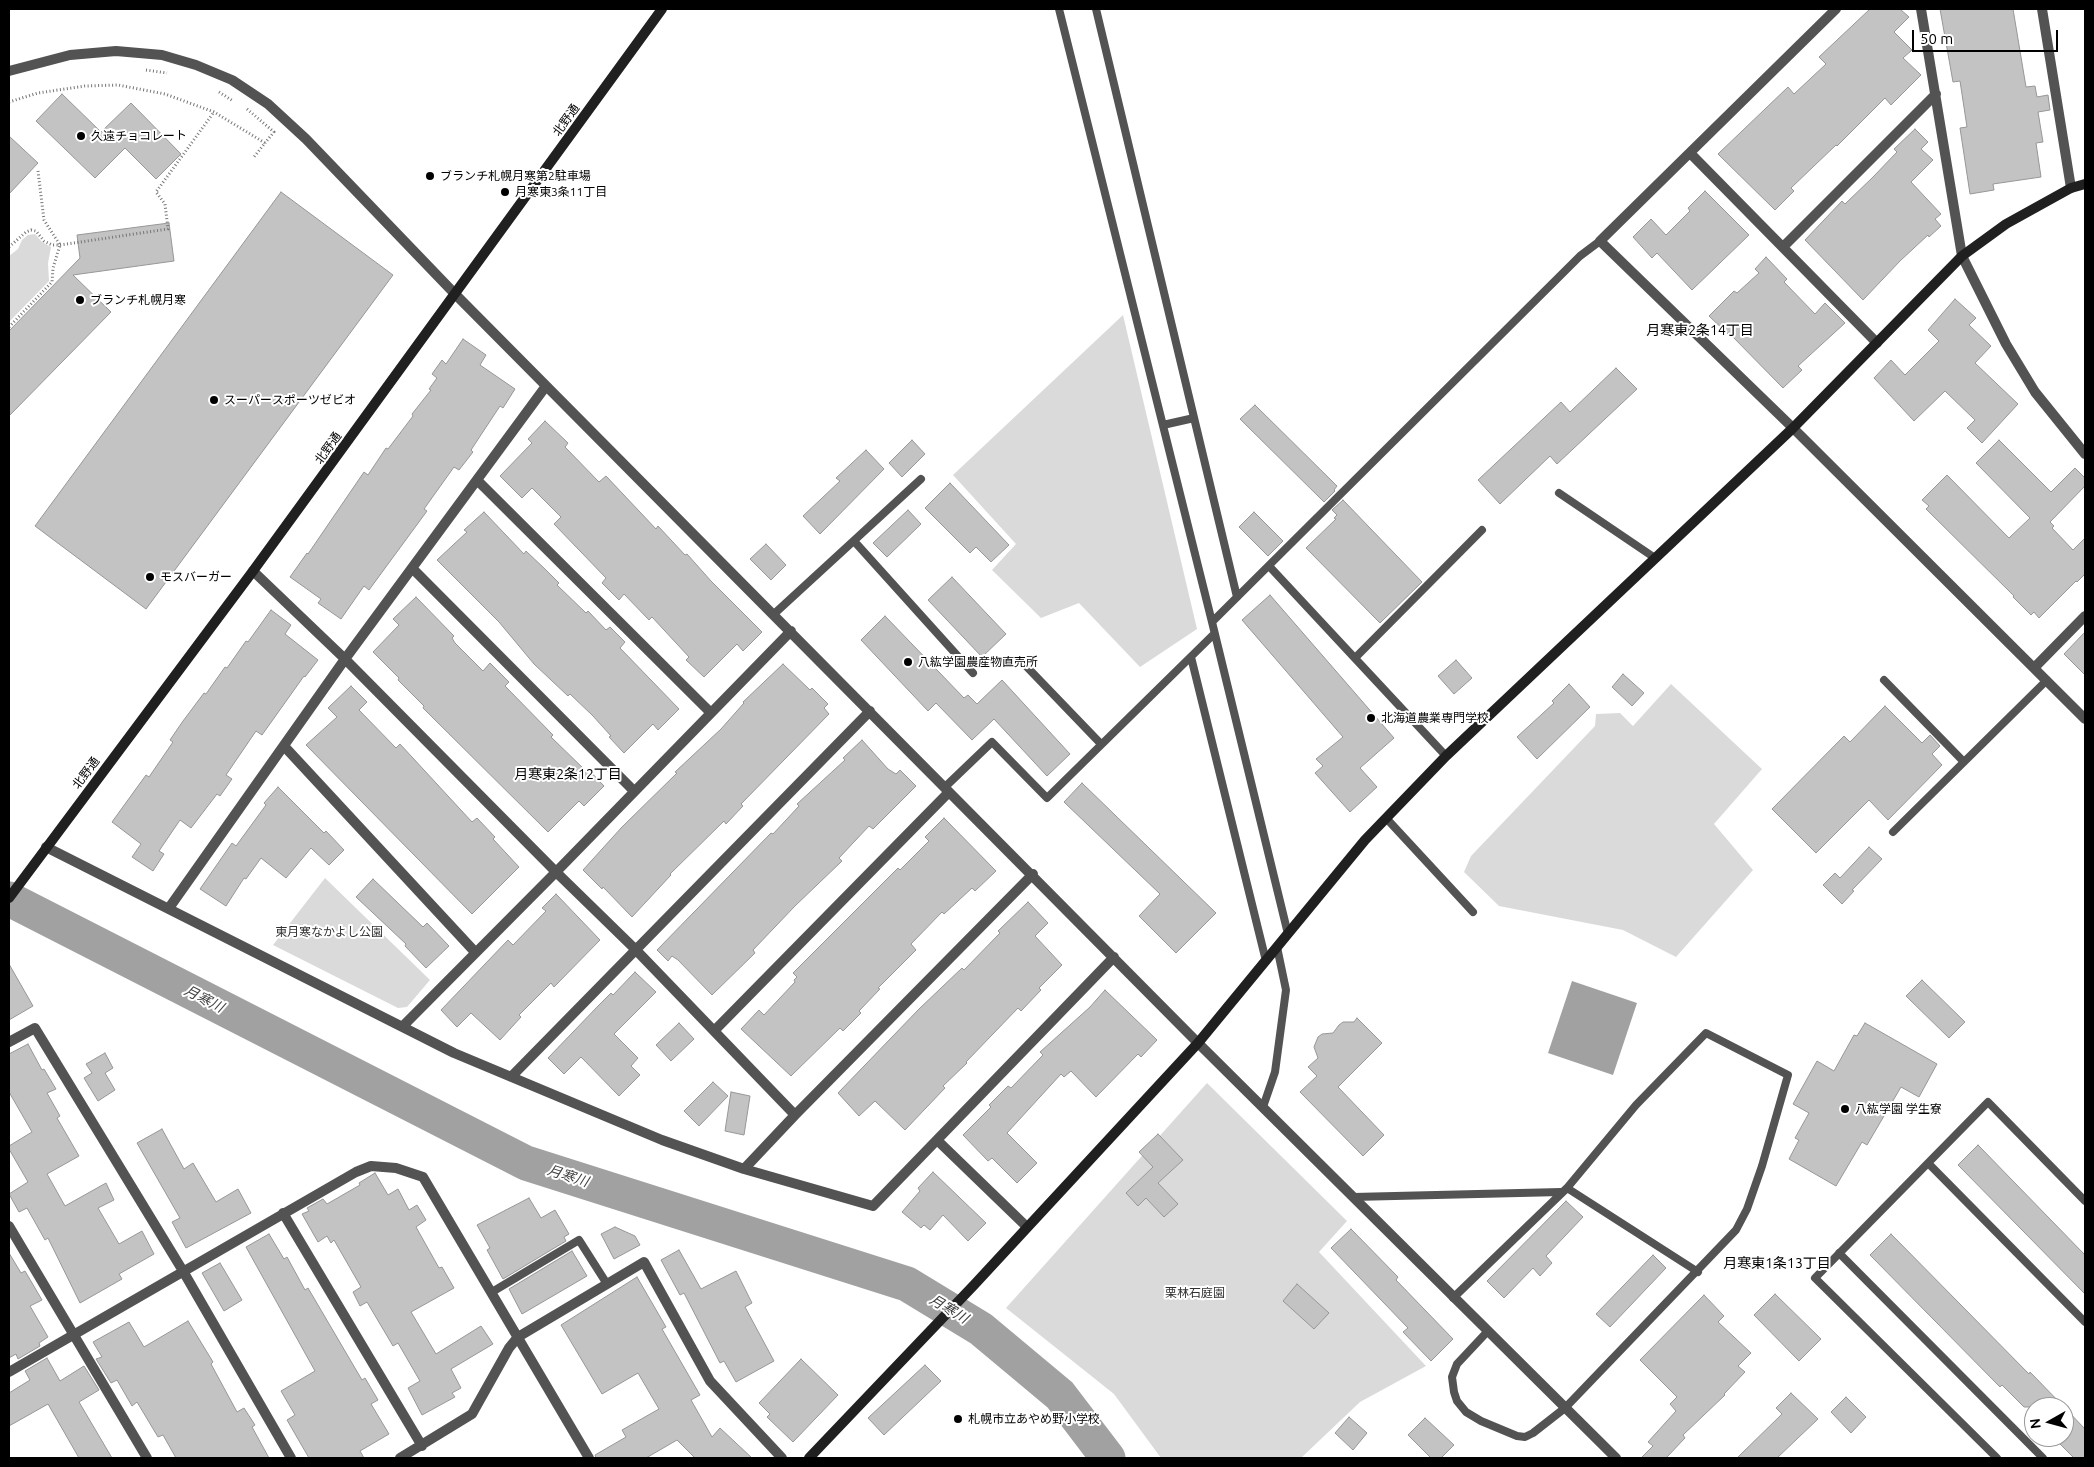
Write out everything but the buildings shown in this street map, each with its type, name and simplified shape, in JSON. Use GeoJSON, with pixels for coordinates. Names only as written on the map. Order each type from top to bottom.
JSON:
{"type":"FeatureCollection","features":[{"type":"Feature","properties":{"kind":"street","name":"北野通"},"geometry":{"type":"LineString","coordinates":[[9,898],[253,571],[662,9]]}},
{"type":"Feature","properties":{"kind":"street"},"geometry":{"type":"LineString","coordinates":[[1836,9],[1691,154],[1600,241],[1792,428],[2085,719]]}},
{"type":"Feature","properties":{"kind":"street"},"geometry":{"type":"LineString","coordinates":[[1921,9],[1962,256],[2006,344],[2036,392],[2085,454]]}},
{"type":"Feature","properties":{"kind":"street"},"geometry":{"type":"LineString","coordinates":[[2042,9],[2071,188]]}},
{"type":"Feature","properties":{"kind":"street"},"geometry":{"type":"LineString","coordinates":[[9,71],[70,55],[116,51],[162,55],[196,65],[232,80],[268,104],[306,139],[455,294],[1033,874],[1198,1043],[1616,1458]]}},
{"type":"Feature","properties":{"kind":"street"},"geometry":{"type":"LineString","coordinates":[[1783,247],[1936,94]]}},
{"type":"Feature","properties":{"kind":"street"},"geometry":{"type":"LineString","coordinates":[[1691,154],[1877,342]]}},
{"type":"Feature","properties":{"kind":"street"},"geometry":{"type":"LineString","coordinates":[[809,1458],[930,1332],[1198,1043],[1365,840],[1446,756],[1792,428],[1962,256],[2006,224],[2071,188],[2085,184]]}},
{"type":"Feature","properties":{"kind":"street"},"geometry":{"type":"LineString","coordinates":[[169,908],[345,660],[546,386]]}},
{"type":"Feature","properties":{"kind":"street"},"geometry":{"type":"LineString","coordinates":[[477,480],[711,713]]}},
{"type":"Feature","properties":{"kind":"street"},"geometry":{"type":"LineString","coordinates":[[412,568],[634,791]]}},
{"type":"Feature","properties":{"kind":"street"},"geometry":{"type":"LineString","coordinates":[[253,571],[635,949],[795,1115]]}},
{"type":"Feature","properties":{"kind":"street"},"geometry":{"type":"LineString","coordinates":[[2034,668],[2085,616]]}},
{"type":"Feature","properties":{"kind":"street"},"geometry":{"type":"LineString","coordinates":[[402,1027],[791,631]]}},
{"type":"Feature","properties":{"kind":"street"},"geometry":{"type":"LineString","coordinates":[[511,1077],[870,711]]}},
{"type":"Feature","properties":{"kind":"street"},"geometry":{"type":"LineString","coordinates":[[284,746],[475,952]]}},
{"type":"Feature","properties":{"kind":"street"},"geometry":{"type":"LineString","coordinates":[[714,1031],[947,789]]}},
{"type":"Feature","properties":{"kind":"street"},"geometry":{"type":"LineString","coordinates":[[46,847],[454,1053],[662,1140],[744,1169],[873,1206],[1114,957]]}},
{"type":"Feature","properties":{"kind":"street"},"geometry":{"type":"LineString","coordinates":[[744,1169],[1033,874]]}},
{"type":"Feature","properties":{"kind":"street"},"geometry":{"type":"LineString","coordinates":[[9,1042],[35,1028],[183,1271],[291,1458]]}},
{"type":"Feature","properties":{"kind":"street"},"geometry":{"type":"LineString","coordinates":[[937,1140],[1027,1227]]}},
{"type":"Feature","properties":{"kind":"street"},"geometry":{"type":"LineString","coordinates":[[9,1372],[356,1172],[371,1166],[396,1168],[423,1176],[589,1458]]}},
{"type":"Feature","properties":{"kind":"street"},"geometry":{"type":"LineString","coordinates":[[283,1213],[422,1446]]}},
{"type":"Feature","properties":{"kind":"street"},"geometry":{"type":"LineString","coordinates":[[9,1226],[147,1458]]}},
{"type":"Feature","properties":{"kind":"street"},"geometry":{"type":"LineString","coordinates":[[400,1458],[472,1414],[509,1348],[518,1337],[644,1262],[710,1381],[782,1458]]}},
{"type":"Feature","properties":{"kind":"lane"},"geometry":{"type":"LineString","coordinates":[[1059,9],[1288,934]]}},
{"type":"Feature","properties":{"kind":"lane"},"geometry":{"type":"LineString","coordinates":[[1096,9],[1237,597]]}},
{"type":"Feature","properties":{"kind":"lane"},"geometry":{"type":"LineString","coordinates":[[1212,622],[1580,256],[1600,241]]}},
{"type":"Feature","properties":{"kind":"lane"},"geometry":{"type":"LineString","coordinates":[[1163,425],[1194,418]]}},
{"type":"Feature","properties":{"kind":"lane"},"geometry":{"type":"LineString","coordinates":[[774,614],[921,479]]}},
{"type":"Feature","properties":{"kind":"lane"},"geometry":{"type":"LineString","coordinates":[[1559,493],[1655,558]]}},
{"type":"Feature","properties":{"kind":"lane"},"geometry":{"type":"LineString","coordinates":[[1355,658],[1482,530]]}},
{"type":"Feature","properties":{"kind":"lane"},"geometry":{"type":"LineString","coordinates":[[854,540],[973,674]]}},
{"type":"Feature","properties":{"kind":"lane"},"geometry":{"type":"LineString","coordinates":[[1269,566],[1446,756]]}},
{"type":"Feature","properties":{"kind":"lane"},"geometry":{"type":"LineString","coordinates":[[947,789],[992,742],[1047,798],[1214,634]]}},
{"type":"Feature","properties":{"kind":"lane"},"geometry":{"type":"LineString","coordinates":[[1191,657],[1266,961]]}},
{"type":"Feature","properties":{"kind":"lane"},"geometry":{"type":"LineString","coordinates":[[1026,666],[1101,744]]}},
{"type":"Feature","properties":{"kind":"lane"},"geometry":{"type":"LineString","coordinates":[[1884,680],[1964,762]]}},
{"type":"Feature","properties":{"kind":"lane"},"geometry":{"type":"LineString","coordinates":[[1893,832],[2047,680]]}},
{"type":"Feature","properties":{"kind":"lane"},"geometry":{"type":"LineString","coordinates":[[1386,818],[1473,912]]}},
{"type":"Feature","properties":{"kind":"lane"},"geometry":{"type":"LineString","coordinates":[[1263,1107],[1275,1072],[1286,990],[1277,948]]}},
{"type":"Feature","properties":{"kind":"lane"},"geometry":{"type":"LineString","coordinates":[[1453,1298],[1564,1190],[1636,1104],[1706,1033],[1788,1074],[1748,1209],[1736,1230],[1698,1272],[1565,1408],[1525,1437],[1517,1436],[1481,1421],[1466,1412],[1457,1401],[1452,1377],[1457,1364],[1487,1332]]}},
{"type":"Feature","properties":{"kind":"lane"},"geometry":{"type":"LineString","coordinates":[[1997,1458],[1815,1278],[1988,1102],[2085,1201]]}},
{"type":"Feature","properties":{"kind":"lane"},"geometry":{"type":"LineString","coordinates":[[1928,1163],[2085,1322]]}},
{"type":"Feature","properties":{"kind":"lane"},"geometry":{"type":"LineString","coordinates":[[1353,1197],[1564,1190],[1698,1272]]}},
{"type":"Feature","properties":{"kind":"lane"},"geometry":{"type":"LineString","coordinates":[[492,1292],[579,1240],[607,1284]]}},
{"type":"Feature","properties":{"kind":"lane"},"geometry":{"type":"LineString","coordinates":[[1839,1253],[2044,1458]]}},
{"type":"Feature","properties":{"kind":"path"},"geometry":{"type":"LineString","coordinates":[[144,70],[169,74]]}},
{"type":"Feature","properties":{"kind":"path"},"geometry":{"type":"LineString","coordinates":[[9,102],[38,93],[85,86],[118,85],[166,94],[214,112],[264,143]]}},
{"type":"Feature","properties":{"kind":"path"},"geometry":{"type":"LineString","coordinates":[[216,90],[238,104]]}},
{"type":"Feature","properties":{"kind":"path"},"geometry":{"type":"LineString","coordinates":[[246,108],[274,132],[254,157]]}},
{"type":"Feature","properties":{"kind":"path"},"geometry":{"type":"LineString","coordinates":[[9,247],[31,230],[36,231],[44,241],[52,245],[60,245],[168,229],[165,204],[156,192],[214,112]]}},
{"type":"Feature","properties":{"kind":"path"},"geometry":{"type":"LineString","coordinates":[[9,326],[52,282],[53,268],[60,245],[44,220],[38,171]]}},
{"type":"Feature","properties":{"kind":"green space"},"geometry":{"type":"Polygon","coordinates":[[[35,234],[42,242],[51,247],[48,263],[49,281],[9,322],[9,256],[18,249],[22,240],[28,235],[35,234]]]}},
{"type":"Feature","properties":{"kind":"green space"},"geometry":{"type":"Polygon","coordinates":[[[1123,315],[1197,629],[1140,667],[1079,603],[1041,618],[992,570],[1016,544],[953,475],[1123,315]]]}},
{"type":"Feature","properties":{"kind":"green space"},"geometry":{"type":"Polygon","coordinates":[[[1671,684],[1762,769],[1714,824],[1753,870],[1676,957],[1623,930],[1499,906],[1464,872],[1471,856],[1595,726],[1596,714],[1620,713],[1633,726],[1671,684]]]}},
{"type":"Feature","properties":{"kind":"green space","name":"東月寒なかよし公園"},"geometry":{"type":"Polygon","coordinates":[[[325,878],[430,980],[407,1007],[398,1008],[273,945],[325,878]]]}},
{"type":"Feature","properties":{"kind":"green space","name":"栗林石庭園"},"geometry":{"type":"Polygon","coordinates":[[[1207,1083],[1347,1221],[1319,1252],[1426,1366],[1360,1402],[1301,1458],[1161,1458],[1114,1394],[1006,1308],[1207,1083]]]}},
{"type":"Feature","properties":{"kind":"shaded area"},"geometry":{"type":"Polygon","coordinates":[[[1572,981],[1637,1003],[1613,1075],[1548,1053],[1572,981]]]}},
{"type":"Feature","properties":{"kind":"waterway","name":"月寒川"},"geometry":{"type":"LineString","coordinates":[[9,899],[526,1163],[907,1284],[981,1329],[1060,1395],[1108,1458]]}},
{"type":"Feature","properties":{"kind":"place","name":"久遠チョコレート"},"geometry":{"type":"Point","coordinates":[81,136]}},
{"type":"Feature","properties":{"kind":"place","name":"ブランチ札幌月寒第2駐車場"},"geometry":{"type":"Point","coordinates":[430,176]}},
{"type":"Feature","properties":{"kind":"place","name":"月寒東3条11丁目"},"geometry":{"type":"Point","coordinates":[505,192]}},
{"type":"Feature","properties":{"kind":"place","name":"ブランチ札幌月寒"},"geometry":{"type":"Point","coordinates":[80,300]}},
{"type":"Feature","properties":{"kind":"place","name":"スーパースポーツゼビオ"},"geometry":{"type":"Point","coordinates":[214,400]}},
{"type":"Feature","properties":{"kind":"place","name":"モスバーガー"},"geometry":{"type":"Point","coordinates":[150,577]}},
{"type":"Feature","properties":{"kind":"place","name":"八紘学園農産物直売所"},"geometry":{"type":"Point","coordinates":[908,662]}},
{"type":"Feature","properties":{"kind":"place","name":"北海道農業専門学校"},"geometry":{"type":"Point","coordinates":[1371,718]}},
{"type":"Feature","properties":{"kind":"place","name":"八紘学園 学生寮"},"geometry":{"type":"Point","coordinates":[1845,1109]}},
{"type":"Feature","properties":{"kind":"place","name":"札幌市立あやめ野小学校"},"geometry":{"type":"Point","coordinates":[958,1419]}},
{"type":"Feature","properties":{"kind":"district","name":"月寒東2条14丁目"},"geometry":{"type":"Point","coordinates":[1700,330]}},
{"type":"Feature","properties":{"kind":"district","name":"月寒東2条12丁目"},"geometry":{"type":"Point","coordinates":[568,774]}},
{"type":"Feature","properties":{"kind":"district","name":"月寒東1条13丁目"},"geometry":{"type":"Point","coordinates":[1777,1263]}}]}
